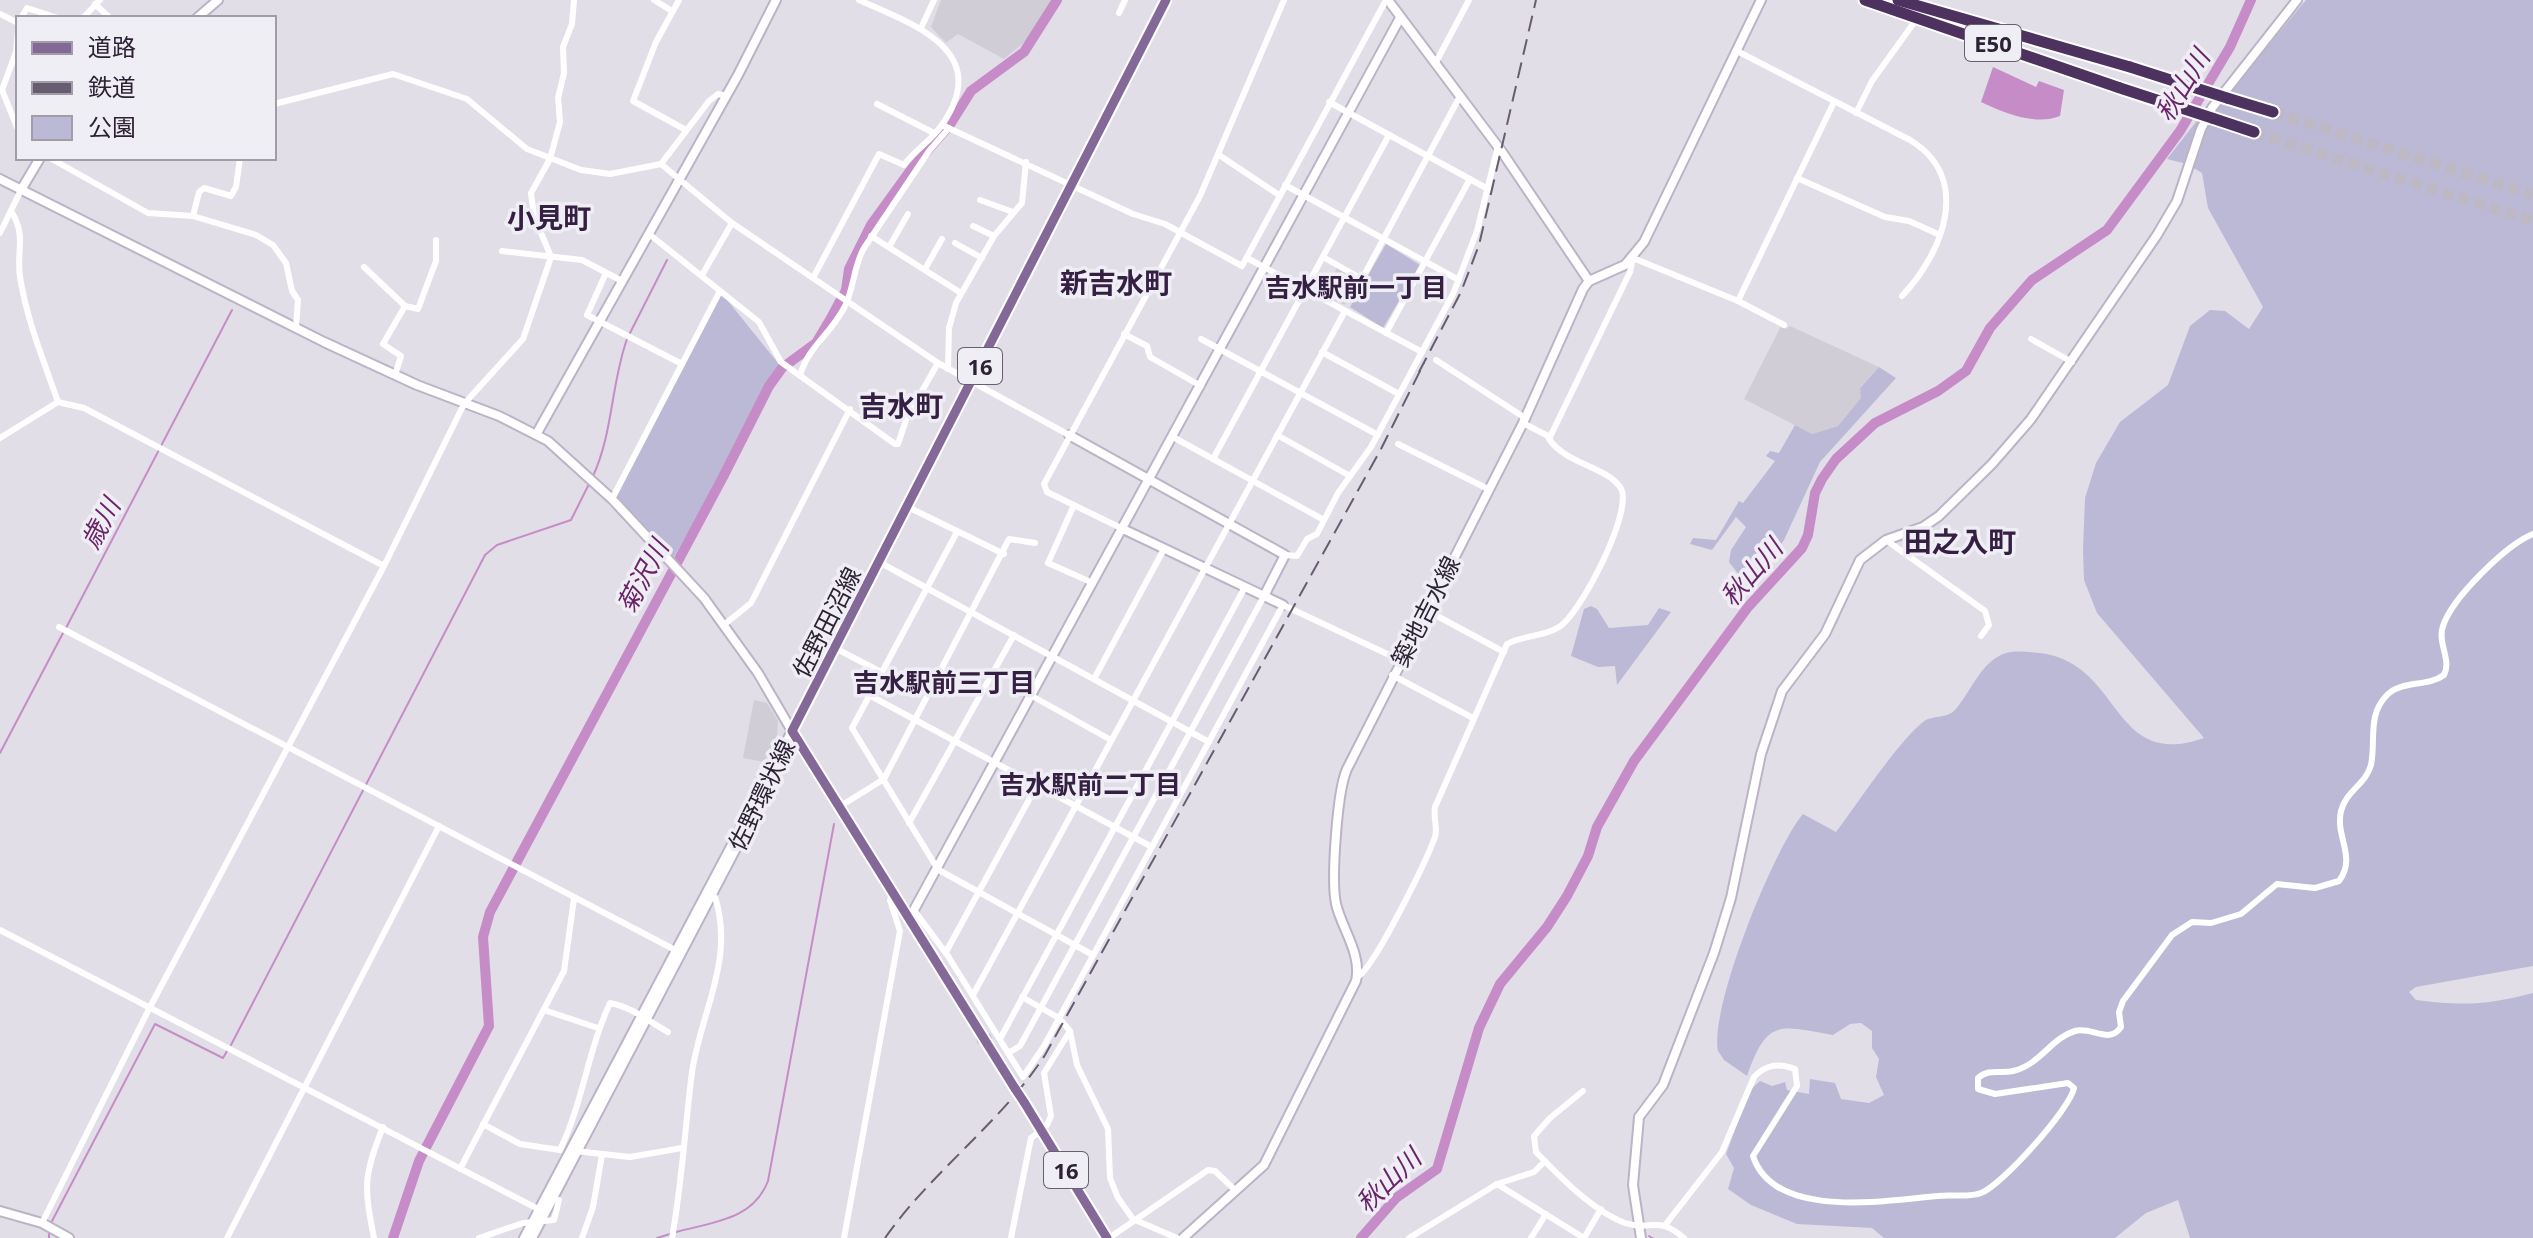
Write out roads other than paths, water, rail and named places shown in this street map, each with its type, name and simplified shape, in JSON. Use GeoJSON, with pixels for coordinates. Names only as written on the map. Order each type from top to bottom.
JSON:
{"type":"FeatureCollection","features":[{"type":"Feature","properties":{"kind":"highway","name":"E50"},"geometry":{"type":"LineString","coordinates":[[1865,0],[2254,132]]}},
{"type":"Feature","properties":{"kind":"highway","name":"E50"},"geometry":{"type":"LineString","coordinates":[[1898,0],[2273,112]]}},
{"type":"Feature","properties":{"kind":"main road","name":"佐野田沼線"},"geometry":{"type":"LineString","coordinates":[[792,731],[1166,0]]}},
{"type":"Feature","properties":{"kind":"main road","name":"16"},"geometry":{"type":"LineString","coordinates":[[792,731],[895,895],[912,914],[1108,1238]]}},
{"type":"Feature","properties":{"kind":"street"},"geometry":{"type":"LineString","coordinates":[[199,16],[218,0]]}},
{"type":"Feature","properties":{"kind":"street"},"geometry":{"type":"LineString","coordinates":[[42,1223],[149,1009],[384,566],[464,404],[523,339],[551,257],[531,203],[531,193],[550,159],[560,122],[558,98],[564,73],[563,47],[572,24],[574,0]]}},
{"type":"Feature","properties":{"kind":"street"},"geometry":{"type":"LineString","coordinates":[[654,0],[672,11]]}},
{"type":"Feature","properties":{"kind":"street"},"geometry":{"type":"LineString","coordinates":[[679,0],[633,101],[686,130]]}},
{"type":"Feature","properties":{"kind":"street"},"geometry":{"type":"LineString","coordinates":[[537,433],[727,96],[776,0]]}},
{"type":"Feature","properties":{"kind":"street"},"geometry":{"type":"LineString","coordinates":[[800,376],[804,357],[823,339],[847,302],[855,264],[946,126],[958,95],[960,74],[942,44],[921,28],[859,0]]}},
{"type":"Feature","properties":{"kind":"street"},"geometry":{"type":"LineString","coordinates":[[921,28],[934,0]]}},
{"type":"Feature","properties":{"kind":"street"},"geometry":{"type":"LineString","coordinates":[[1119,13],[1125,0]]}},
{"type":"Feature","properties":{"kind":"street"},"geometry":{"type":"LineString","coordinates":[[1284,0],[1219,155],[1044,487],[1047,492],[1164,549],[1400,660]]}},
{"type":"Feature","properties":{"kind":"street"},"geometry":{"type":"LineString","coordinates":[[946,126],[1133,214],[1181,231],[1242,266],[1329,102],[1388,0],[1498,146],[1589,281],[1620,268],[1633,258],[1648,235],[1761,0]]}},
{"type":"Feature","properties":{"kind":"street"},"geometry":{"type":"LineString","coordinates":[[1435,64],[1469,0]]}},
{"type":"Feature","properties":{"kind":"street"},"geometry":{"type":"LineString","coordinates":[[1641,1238],[1633,1185],[1639,1117],[1663,1085],[1714,953],[1731,898],[1775,707],[1782,691],[1825,634],[1860,560],[1886,540],[1923,527],[1946,510],[2019,434],[2072,362],[2177,201],[2206,117],[2297,0]]}},
{"type":"Feature","properties":{"kind":"street"},"geometry":{"type":"LineString","coordinates":[[22,16],[27,8],[52,16]]}},
{"type":"Feature","properties":{"kind":"street"},"geometry":{"type":"LineString","coordinates":[[1283,605],[1059,1018],[1023,1077],[946,952],[912,914],[1400,18]]}},
{"type":"Feature","properties":{"kind":"street"},"geometry":{"type":"LineString","coordinates":[[1856,113],[1872,81],[1913,24]]}},
{"type":"Feature","properties":{"kind":"street"},"geometry":{"type":"LineString","coordinates":[[1737,51],[1910,140],[1935,158],[1946,185],[1947,221],[1920,274],[1902,296]]}},
{"type":"Feature","properties":{"kind":"street"},"geometry":{"type":"LineString","coordinates":[[16,52],[1,89],[16,125]]}},
{"type":"Feature","properties":{"kind":"street"},"geometry":{"type":"LineString","coordinates":[[276,104],[314,97],[393,74],[467,99],[508,136],[550,159],[595,175],[661,164],[714,96],[727,96]]}},
{"type":"Feature","properties":{"kind":"street"},"geometry":{"type":"LineString","coordinates":[[1323,257],[1362,279],[1460,96]]}},
{"type":"Feature","properties":{"kind":"street"},"geometry":{"type":"LineString","coordinates":[[1329,102],[1488,189]]}},
{"type":"Feature","properties":{"kind":"street"},"geometry":{"type":"LineString","coordinates":[[1738,301],[1834,102]]}},
{"type":"Feature","properties":{"kind":"street"},"geometry":{"type":"LineString","coordinates":[[877,104],[934,133]]}},
{"type":"Feature","properties":{"kind":"street"},"geometry":{"type":"LineString","coordinates":[[813,278],[879,154],[904,165],[934,133],[946,126]]}},
{"type":"Feature","properties":{"kind":"street"},"geometry":{"type":"LineString","coordinates":[[1213,459],[1389,135]]}},
{"type":"Feature","properties":{"kind":"street"},"geometry":{"type":"LineString","coordinates":[[661,164],[678,182],[732,223],[938,363],[1285,555],[1298,555],[1307,539],[1317,534],[1378,435],[1459,280],[1488,189],[1498,146]]}},
{"type":"Feature","properties":{"kind":"street"},"geometry":{"type":"LineString","coordinates":[[1219,155],[1279,195]]}},
{"type":"Feature","properties":{"kind":"street"},"geometry":{"type":"LineString","coordinates":[[0,233],[39,160]]}},
{"type":"Feature","properties":{"kind":"street"},"geometry":{"type":"LineString","coordinates":[[54,160],[148,213],[193,216],[256,235],[275,248],[286,263],[292,291],[298,300],[296,327]]}},
{"type":"Feature","properties":{"kind":"street"},"geometry":{"type":"LineString","coordinates":[[193,216],[199,192],[204,188],[231,196],[236,187],[240,160]]}},
{"type":"Feature","properties":{"kind":"street"},"geometry":{"type":"LineString","coordinates":[[948,369],[949,328],[961,293],[994,236],[1022,203],[1026,162]]}},
{"type":"Feature","properties":{"kind":"street"},"geometry":{"type":"LineString","coordinates":[[1797,178],[1885,217],[1917,224],[1940,235]]}},
{"type":"Feature","properties":{"kind":"street"},"geometry":{"type":"LineString","coordinates":[[0,179],[395,375],[537,433],[569,457],[612,499],[725,624],[792,731]]}},
{"type":"Feature","properties":{"kind":"street"},"geometry":{"type":"LineString","coordinates":[[1386,333],[1470,179]]}},
{"type":"Feature","properties":{"kind":"street"},"geometry":{"type":"LineString","coordinates":[[1285,185],[1459,280]]}},
{"type":"Feature","properties":{"kind":"street"},"geometry":{"type":"LineString","coordinates":[[980,200],[1013,212]]}},
{"type":"Feature","properties":{"kind":"street"},"geometry":{"type":"LineString","coordinates":[[11,211],[22,233],[20,278],[32,331],[58,402]]}},
{"type":"Feature","properties":{"kind":"street"},"geometry":{"type":"LineString","coordinates":[[889,247],[908,214]]}},
{"type":"Feature","properties":{"kind":"street"},"geometry":{"type":"LineString","coordinates":[[702,275],[732,223]]}},
{"type":"Feature","properties":{"kind":"street"},"geometry":{"type":"LineString","coordinates":[[973,226],[994,236]]}},
{"type":"Feature","properties":{"kind":"street"},"geometry":{"type":"LineString","coordinates":[[649,234],[759,322],[781,362],[898,444],[907,417],[938,363]]}},
{"type":"Feature","properties":{"kind":"street"},"geometry":{"type":"LineString","coordinates":[[871,236],[961,293]]}},
{"type":"Feature","properties":{"kind":"street"},"geometry":{"type":"LineString","coordinates":[[925,269],[942,239]]}},
{"type":"Feature","properties":{"kind":"street"},"geometry":{"type":"LineString","coordinates":[[364,267],[405,306],[418,309],[436,261],[436,240]]}},
{"type":"Feature","properties":{"kind":"street"},"geometry":{"type":"LineString","coordinates":[[955,243],[982,258]]}},
{"type":"Feature","properties":{"kind":"street"},"geometry":{"type":"LineString","coordinates":[[502,251],[582,260],[622,281]]}},
{"type":"Feature","properties":{"kind":"street"},"geometry":{"type":"LineString","coordinates":[[1247,258],[1422,352]]}},
{"type":"Feature","properties":{"kind":"street"},"geometry":{"type":"LineString","coordinates":[[1633,258],[1738,301],[1784,325]]}},
{"type":"Feature","properties":{"kind":"street"},"geometry":{"type":"LineString","coordinates":[[1550,437],[1630,272],[1633,258]]}},
{"type":"Feature","properties":{"kind":"street"},"geometry":{"type":"LineString","coordinates":[[606,273],[587,315],[682,364]]}},
{"type":"Feature","properties":{"kind":"street","name":"築地吉水線"},"geometry":{"type":"LineString","coordinates":[[1357,977],[1356,960],[1335,897],[1341,787],[1392,675],[1524,420],[1589,281]]}},
{"type":"Feature","properties":{"kind":"street"},"geometry":{"type":"LineString","coordinates":[[612,499],[720,291]]}},
{"type":"Feature","properties":{"kind":"street"},"geometry":{"type":"LineString","coordinates":[[395,375],[401,356],[383,344],[405,306]]}},
{"type":"Feature","properties":{"kind":"street"},"geometry":{"type":"LineString","coordinates":[[973,995],[1345,311]]}},
{"type":"Feature","properties":{"kind":"street"},"geometry":{"type":"LineString","coordinates":[[1124,334],[1147,346],[1150,357],[1201,386]]}},
{"type":"Feature","properties":{"kind":"street"},"geometry":{"type":"LineString","coordinates":[[1201,339],[1378,435]]}},
{"type":"Feature","properties":{"kind":"street"},"geometry":{"type":"LineString","coordinates":[[2031,339],[2072,362]]}},
{"type":"Feature","properties":{"kind":"street"},"geometry":{"type":"LineString","coordinates":[[1322,352],[1399,394]]}},
{"type":"Feature","properties":{"kind":"street"},"geometry":{"type":"LineString","coordinates":[[1183,1238],[1269,1158],[1357,977],[1365,972],[1384,942],[1437,835],[1435,807],[1507,644],[1562,626],[1592,580],[1625,506],[1620,486],[1572,459],[1554,445],[1550,437],[1436,360]]}},
{"type":"Feature","properties":{"kind":"street"},"geometry":{"type":"LineString","coordinates":[[0,438],[58,402],[84,408],[384,566]]}},
{"type":"Feature","properties":{"kind":"street"},"geometry":{"type":"LineString","coordinates":[[725,624],[751,603],[850,409]]}},
{"type":"Feature","properties":{"kind":"street"},"geometry":{"type":"LineString","coordinates":[[1277,435],[1350,476]]}},
{"type":"Feature","properties":{"kind":"street"},"geometry":{"type":"LineString","coordinates":[[1173,437],[1324,520]]}},
{"type":"Feature","properties":{"kind":"street"},"geometry":{"type":"LineString","coordinates":[[1398,444],[1488,489]]}},
{"type":"Feature","properties":{"kind":"street"},"geometry":{"type":"LineString","coordinates":[[1074,505],[1048,563],[1094,583]]}},
{"type":"Feature","properties":{"kind":"street"},"geometry":{"type":"LineString","coordinates":[[908,507],[1004,554]]}},
{"type":"Feature","properties":{"kind":"street"},"geometry":{"type":"LineString","coordinates":[[957,532],[852,728],[937,869],[1093,955]]}},
{"type":"Feature","properties":{"kind":"street"},"geometry":{"type":"LineString","coordinates":[[1666,1224],[1722,1152],[1754,1077],[1761,1069],[1774,1065],[1795,1069],[1797,1086],[1772,1121],[1753,1156],[1763,1174],[1780,1188],[1823,1200],[1856,1204],[1981,1193],[2004,1177],[2055,1121],[2074,1088],[2068,1083],[1995,1094],[1978,1089],[1978,1078],[1991,1071],[2013,1071],[2042,1057],[2060,1037],[2076,1031],[2111,1036],[2118,1032],[2119,1012],[2130,990],[2147,972],[2158,951],[2185,926],[2233,918],[2277,884],[2315,888],[2339,881],[2348,858],[2340,821],[2342,810],[2347,798],[2366,779],[2371,764],[2371,730],[2381,703],[2394,689],[2444,675],[2447,669],[2441,634],[2447,617],[2498,555],[2533,534]]}},
{"type":"Feature","properties":{"kind":"street"},"geometry":{"type":"LineString","coordinates":[[839,807],[884,779],[1004,554],[1009,539],[1035,543]]}},
{"type":"Feature","properties":{"kind":"street"},"geometry":{"type":"LineString","coordinates":[[1886,540],[1985,611],[1989,625],[1981,636]]}},
{"type":"Feature","properties":{"kind":"street"},"geometry":{"type":"LineString","coordinates":[[1094,679],[1164,549]]}},
{"type":"Feature","properties":{"kind":"street"},"geometry":{"type":"LineString","coordinates":[[1008,1053],[1020,1046],[1285,555]]}},
{"type":"Feature","properties":{"kind":"street"},"geometry":{"type":"LineString","coordinates":[[879,562],[1209,742]]}},
{"type":"Feature","properties":{"kind":"street"},"geometry":{"type":"LineString","coordinates":[[997,1036],[1022,997],[1245,587]]}},
{"type":"Feature","properties":{"kind":"street"},"geometry":{"type":"LineString","coordinates":[[1426,609],[1504,652]]}},
{"type":"Feature","properties":{"kind":"street"},"geometry":{"type":"LineString","coordinates":[[59,627],[678,951]]}},
{"type":"Feature","properties":{"kind":"street"},"geometry":{"type":"LineString","coordinates":[[909,823],[1014,635]]}},
{"type":"Feature","properties":{"kind":"street"},"geometry":{"type":"LineString","coordinates":[[835,648],[881,672]]}},
{"type":"Feature","properties":{"kind":"street"},"geometry":{"type":"LineString","coordinates":[[1392,675],[1473,718]]}},
{"type":"Feature","properties":{"kind":"street"},"geometry":{"type":"LineString","coordinates":[[869,695],[1152,847]]}},
{"type":"Feature","properties":{"kind":"street"},"geometry":{"type":"LineString","coordinates":[[1032,696],[1111,740]]}},
{"type":"Feature","properties":{"kind":"street","name":"佐野環状線"},"geometry":{"type":"LineString","coordinates":[[524,1238],[542,1211],[569,1151],[787,751],[792,731]]}},
{"type":"Feature","properties":{"kind":"street"},"geometry":{"type":"LineString","coordinates":[[946,952],[1037,785]]}},
{"type":"Feature","properties":{"kind":"street"},"geometry":{"type":"LineString","coordinates":[[227,1238],[439,826]]}},
{"type":"Feature","properties":{"kind":"street"},"geometry":{"type":"LineString","coordinates":[[672,1238],[693,1069],[716,992],[721,956],[722,917],[715,897],[708,893]]}},
{"type":"Feature","properties":{"kind":"street"},"geometry":{"type":"LineString","coordinates":[[844,1238],[900,931],[890,900],[895,895]]}},
{"type":"Feature","properties":{"kind":"street"},"geometry":{"type":"LineString","coordinates":[[460,1169],[564,971],[574,899]]}},
{"type":"Feature","properties":{"kind":"street"},"geometry":{"type":"LineString","coordinates":[[0,931],[542,1211]]}},
{"type":"Feature","properties":{"kind":"street"},"geometry":{"type":"LineString","coordinates":[[1022,997],[1059,1018],[1070,1031],[1077,1065],[1108,1129],[1113,1188],[1133,1219],[1177,1238]]}},
{"type":"Feature","properties":{"kind":"street"},"geometry":{"type":"LineString","coordinates":[[569,1151],[598,1028],[610,1003],[625,1006],[668,1032]]}},
{"type":"Feature","properties":{"kind":"street"},"geometry":{"type":"LineString","coordinates":[[544,1010],[598,1028]]}},
{"type":"Feature","properties":{"kind":"street"},"geometry":{"type":"LineString","coordinates":[[1047,1125],[1050,1107],[1044,1073],[1070,1031]]}},
{"type":"Feature","properties":{"kind":"street"},"geometry":{"type":"LineString","coordinates":[[1583,1091],[1550,1118],[1534,1136],[1534,1148],[1601,1209],[1622,1221],[1666,1224],[1684,1238]]}},
{"type":"Feature","properties":{"kind":"street"},"geometry":{"type":"LineString","coordinates":[[483,1124],[520,1144],[602,1155],[630,1157],[682,1148]]}},
{"type":"Feature","properties":{"kind":"street"},"geometry":{"type":"LineString","coordinates":[[374,1238],[364,1187],[369,1162],[383,1127]]}},
{"type":"Feature","properties":{"kind":"street"},"geometry":{"type":"LineString","coordinates":[[1011,1238],[1031,1138],[1035,1135]]}},
{"type":"Feature","properties":{"kind":"street"},"geometry":{"type":"LineString","coordinates":[[582,1238],[595,1199],[602,1155]]}},
{"type":"Feature","properties":{"kind":"street"},"geometry":{"type":"LineString","coordinates":[[1409,1238],[1497,1184],[1534,1172],[1545,1161]]}},
{"type":"Feature","properties":{"kind":"street"},"geometry":{"type":"LineString","coordinates":[[1108,1238],[1208,1170],[1215,1171],[1236,1191]]}},
{"type":"Feature","properties":{"kind":"street"},"geometry":{"type":"LineString","coordinates":[[1497,1184],[1584,1238],[1601,1209]]}},
{"type":"Feature","properties":{"kind":"street"},"geometry":{"type":"LineString","coordinates":[[479,1238],[557,1218],[559,1200]]}},
{"type":"Feature","properties":{"kind":"street"},"geometry":{"type":"LineString","coordinates":[[0,1211],[42,1223],[69,1238]]}},
{"type":"Feature","properties":{"kind":"street"},"geometry":{"type":"LineString","coordinates":[[1531,1238],[1546,1214]]}},
{"type":"Feature","properties":{"kind":"street","name":"佐野環状線"},"geometry":{"type":"LineString","coordinates":[[532,1238],[535,1223]]}},
{"type":"Feature","properties":{"kind":"waterway","name":"菊沢川"},"geometry":{"type":"LineString","coordinates":[[393,1238],[419,1161],[489,1026],[483,937],[490,912],[769,386],[782,368],[816,343],[846,290],[849,269],[871,225],[913,167],[949,126],[971,91],[1024,52],[1057,0]]}},
{"type":"Feature","properties":{"kind":"waterway","name":"秋山川"},"geometry":{"type":"LineString","coordinates":[[1361,1238],[1396,1198],[1437,1169],[1479,1028],[1500,984],[1547,927],[1567,896],[1588,856],[1597,827],[1634,761],[1748,607],[1802,548],[1808,535],[1815,493],[1836,459],[1875,423],[1938,391],[1966,371],[1990,328],[2032,280],[2107,230],[2180,131],[2230,47],[2251,0]]}},
{"type":"Feature","properties":{"kind":"waterway"},"geometry":{"type":"LineString","coordinates":[[630,333],[667,260]]}},
{"type":"Feature","properties":{"kind":"waterway","name":"歳川"},"geometry":{"type":"LineString","coordinates":[[66,628],[232,310]]}},
{"type":"Feature","properties":{"kind":"waterway"},"geometry":{"type":"LineString","coordinates":[[593,476],[600,460],[627,339]]}},
{"type":"Feature","properties":{"kind":"waterway"},"geometry":{"type":"LineString","coordinates":[[231,1045],[485,555],[497,545],[571,520],[590,482]]}},
{"type":"Feature","properties":{"kind":"waterway","name":"歳川"},"geometry":{"type":"LineString","coordinates":[[0,753],[63,633]]}},
{"type":"Feature","properties":{"kind":"waterway"},"geometry":{"type":"LineString","coordinates":[[676,1232],[742,1212],[761,1194],[768,1181],[834,824]]}},
{"type":"Feature","properties":{"kind":"waterway"},"geometry":{"type":"LineString","coordinates":[[51,1223],[155,1024],[223,1058],[227,1051]]}},
{"type":"Feature","properties":{"kind":"waterway"},"geometry":{"type":"LineString","coordinates":[[49,1229],[49,1238]]}},
{"type":"Feature","properties":{"kind":"waterway"},"geometry":{"type":"LineString","coordinates":[[657,1238],[670,1234]]}},
{"type":"Feature","properties":{"kind":"tunnel"},"geometry":{"type":"LineString","coordinates":[[2273,112],[2533,195]]}},
{"type":"Feature","properties":{"kind":"tunnel"},"geometry":{"type":"LineString","coordinates":[[2254,132],[2533,221]]}},
{"type":"Feature","properties":{"kind":"tunnel"},"geometry":{"type":"LineString","coordinates":[[977,1041],[995,1035]]}},
{"type":"Feature","properties":{"kind":"railway"},"geometry":{"type":"LineString","coordinates":[[1419,372],[1461,292],[1479,245],[1536,0]]}},
{"type":"Feature","properties":{"kind":"railway"},"geometry":{"type":"LineString","coordinates":[[885,1238],[924,1191],[1008,1103],[1045,1055],[1381,449],[1424,363]]}},
{"type":"Feature","properties":{"kind":"district","name":"小見町"},"geometry":{"type":"Point","coordinates":[549,217]}},
{"type":"Feature","properties":{"kind":"district","name":"新吉水町"},"geometry":{"type":"Point","coordinates":[1116,282]}},
{"type":"Feature","properties":{"kind":"district","name":"吉水駅前一丁目"},"geometry":{"type":"Point","coordinates":[1356,287]}},
{"type":"Feature","properties":{"kind":"district","name":"吉水町"},"geometry":{"type":"Point","coordinates":[901,405]}},
{"type":"Feature","properties":{"kind":"district","name":"田之入町"},"geometry":{"type":"Point","coordinates":[1960,541]}},
{"type":"Feature","properties":{"kind":"district","name":"吉水駅前三丁目"},"geometry":{"type":"Point","coordinates":[944,682]}},
{"type":"Feature","properties":{"kind":"district","name":"吉水駅前二丁目"},"geometry":{"type":"Point","coordinates":[1090,784]}}]}
